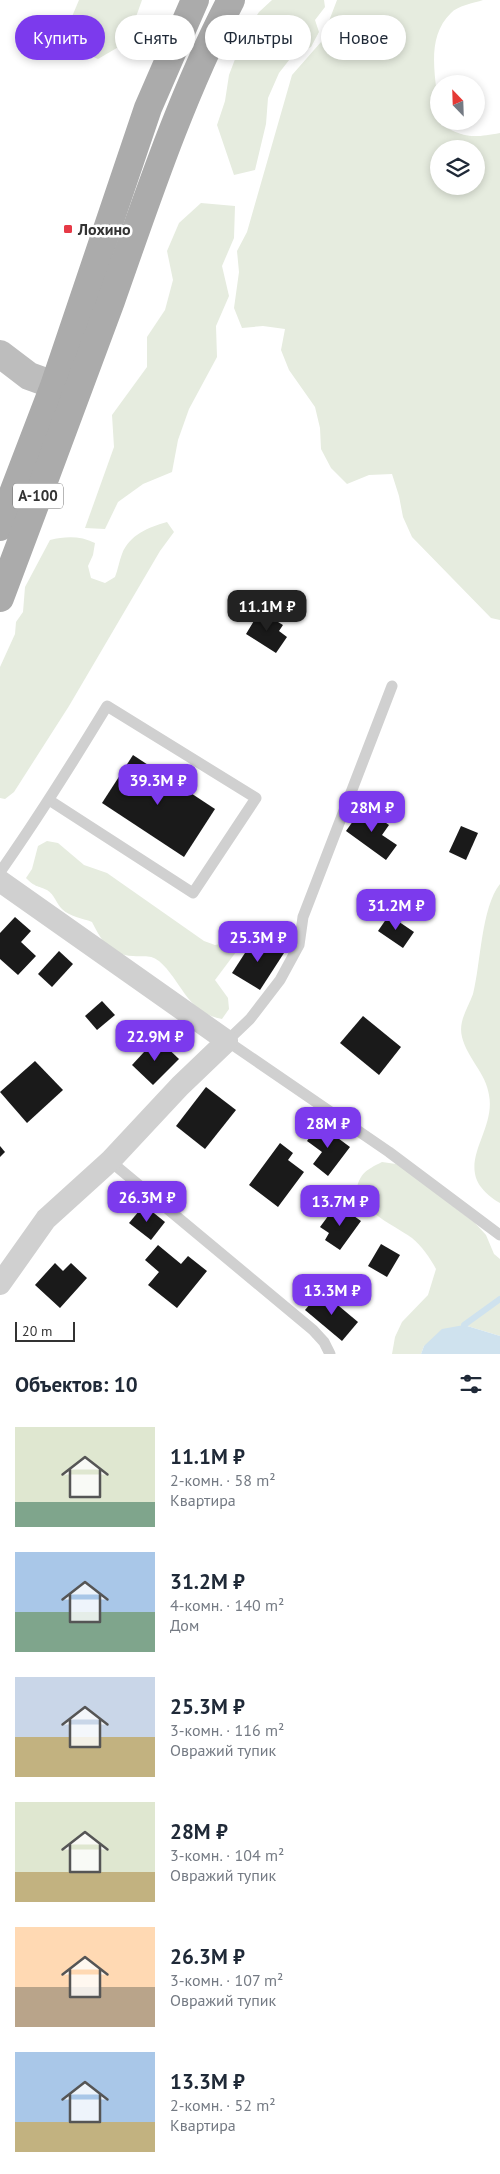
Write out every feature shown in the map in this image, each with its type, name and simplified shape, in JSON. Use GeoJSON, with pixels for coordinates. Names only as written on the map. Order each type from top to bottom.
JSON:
{"type":"FeatureCollection","features":[{"type":"Feature","properties":{"kind":"main road"},"geometry":{"type":"LineString","coordinates":[[66,390],[148,108],[195,0]]}},
{"type":"Feature","properties":{"kind":"main road"},"geometry":{"type":"LineString","coordinates":[[66,390],[175,123],[231,0]]}},
{"type":"Feature","properties":{"kind":"main road","name":"А-100"},"geometry":{"type":"LineString","coordinates":[[0,527],[66,390]]}},
{"type":"Feature","properties":{"kind":"main road","name":"А-100"},"geometry":{"type":"LineString","coordinates":[[0,598],[66,390]]}},
{"type":"Feature","properties":{"kind":"street"},"geometry":{"type":"LineString","coordinates":[[0,354],[29,376],[66,390]]}},
{"type":"Feature","properties":{"kind":"street"},"geometry":{"type":"LineString","coordinates":[[0,881],[227,1041],[180,1086],[110,1161],[46,1219],[0,1284]]}},
{"type":"Feature","properties":{"kind":"lane"},"geometry":{"type":"LineString","coordinates":[[392,686],[303,917],[299,945],[280,980],[250,1019],[227,1041],[389,1152],[500,1235]]}},
{"type":"Feature","properties":{"kind":"lane"},"geometry":{"type":"LineString","coordinates":[[0,872],[50,800],[107,706],[256,798],[193,893],[50,800]]}},
{"type":"Feature","properties":{"kind":"lane"},"geometry":{"type":"LineString","coordinates":[[110,1161],[313,1330],[324,1342],[330,1354]]}},
{"type":"Feature","properties":{"kind":"shaded area"},"geometry":{"type":"Polygon","coordinates":[[[79,0],[142,0],[137,15],[115,15],[115,49],[105,55],[105,15],[73,15],[79,0]]]}},
{"type":"Feature","properties":{"kind":"shaded area"},"geometry":{"type":"Polygon","coordinates":[[[272,0],[324,0],[325,7],[315,20],[319,32],[311,47],[311,15],[257,15],[272,0]]]}},
{"type":"Feature","properties":{"kind":"shaded area"},"geometry":{"type":"Polygon","coordinates":[[[337,0],[483,0],[457,8],[442,24],[434,50],[435,75],[430,75],[430,130],[452,130],[469,136],[500,133],[500,620],[491,618],[412,537],[403,517],[392,474],[369,475],[347,484],[331,468],[321,449],[320,428],[315,407],[289,370],[281,350],[285,329],[263,326],[242,328],[234,308],[239,272],[237,251],[247,232],[292,75],[305,60],[311,60],[311,53],[321,42],[321,60],[406,60],[406,15],[331,15],[337,0]]]}},
{"type":"Feature","properties":{"kind":"shaded area"},"geometry":{"type":"Polygon","coordinates":[[[235,60],[289,60],[279,73],[268,98],[266,124],[255,170],[234,175],[217,125],[225,101],[229,75],[235,60]]]}},
{"type":"Feature","properties":{"kind":"shaded area"},"geometry":{"type":"Polygon","coordinates":[[[201,203],[235,206],[234,238],[222,266],[229,296],[216,326],[217,357],[189,409],[178,440],[172,472],[143,484],[118,502],[105,529],[85,528],[114,447],[112,415],[147,367],[147,337],[165,310],[173,280],[167,251],[179,223],[201,203]]]}},
{"type":"Feature","properties":{"kind":"shaded area"},"geometry":{"type":"Polygon","coordinates":[[[167,522],[174,532],[160,551],[69,706],[14,792],[5,799],[0,798],[0,667],[15,634],[16,622],[23,612],[25,587],[50,540],[73,537],[95,543],[93,555],[88,566],[91,578],[105,583],[115,577],[122,554],[129,542],[147,529],[167,522]]]}},
{"type":"Feature","properties":{"kind":"shaded area"},"geometry":{"type":"Polygon","coordinates":[[[47,841],[58,843],[84,865],[107,873],[204,941],[215,945],[236,941],[236,952],[215,980],[228,998],[229,1009],[222,1019],[200,1010],[192,1003],[159,961],[150,957],[125,955],[112,950],[99,935],[92,922],[65,912],[50,892],[34,885],[26,878],[32,869],[38,846],[47,841]]]}},
{"type":"Feature","properties":{"kind":"shaded area"},"geometry":{"type":"Polygon","coordinates":[[[500,884],[500,1203],[484,1191],[476,1178],[474,1165],[490,1110],[489,1095],[484,1080],[464,1045],[461,1026],[476,981],[485,921],[494,894],[500,884]]]}},
{"type":"Feature","properties":{"kind":"shaded area"},"geometry":{"type":"Polygon","coordinates":[[[382,1162],[396,1164],[403,1168],[475,1223],[486,1235],[494,1254],[500,1259],[500,1336],[464,1325],[424,1346],[421,1354],[392,1354],[395,1337],[402,1322],[428,1295],[436,1269],[426,1252],[416,1241],[374,1213],[356,1191],[359,1180],[364,1173],[382,1162]]]}},
{"type":"Feature","properties":{"kind":"water"},"geometry":{"type":"Polygon","coordinates":[[[464,1325],[500,1336],[500,1354],[421,1354],[424,1346],[442,1329],[464,1325]]]}},
{"type":"Feature","properties":{"kind":"building"},"geometry":{"type":"Polygon","coordinates":[[[260,611],[283,625],[279,631],[287,637],[276,653],[246,634],[260,611]]]}},
{"type":"Feature","properties":{"kind":"building"},"geometry":{"type":"Polygon","coordinates":[[[133,755],[215,809],[184,857],[102,803],[133,755]]]}},
{"type":"Feature","properties":{"kind":"building"},"geometry":{"type":"Polygon","coordinates":[[[363,807],[389,825],[382,835],[397,845],[386,860],[346,831],[363,807]]]}},
{"type":"Feature","properties":{"kind":"building"},"geometry":{"type":"Polygon","coordinates":[[[461,826],[478,833],[466,860],[449,852],[461,826]]]}},
{"type":"Feature","properties":{"kind":"building"},"geometry":{"type":"Polygon","coordinates":[[[389,915],[414,932],[403,948],[378,931],[389,915]]]}},
{"type":"Feature","properties":{"kind":"building"},"geometry":{"type":"Polygon","coordinates":[[[15,917],[31,931],[21,942],[36,956],[18,975],[0,959],[0,933],[15,917]]]}},
{"type":"Feature","properties":{"kind":"building"},"geometry":{"type":"Polygon","coordinates":[[[256,936],[284,953],[260,990],[232,973],[256,936]]]}},
{"type":"Feature","properties":{"kind":"building"},"geometry":{"type":"Polygon","coordinates":[[[59,951],[73,964],[52,987],[38,974],[59,951]]]}},
{"type":"Feature","properties":{"kind":"building"},"geometry":{"type":"Polygon","coordinates":[[[102,1001],[115,1015],[97,1030],[85,1016],[102,1001]]]}},
{"type":"Feature","properties":{"kind":"building"},"geometry":{"type":"Polygon","coordinates":[[[363,1016],[401,1047],[379,1075],[340,1043],[363,1016]]]}},
{"type":"Feature","properties":{"kind":"building"},"geometry":{"type":"Polygon","coordinates":[[[157,1038],[179,1059],[153,1085],[132,1065],[157,1038]]]}},
{"type":"Feature","properties":{"kind":"building"},"geometry":{"type":"Polygon","coordinates":[[[35,1061],[63,1090],[27,1123],[0,1092],[35,1061]]]}},
{"type":"Feature","properties":{"kind":"building"},"geometry":{"type":"Polygon","coordinates":[[[206,1087],[236,1110],[205,1149],[176,1126],[206,1087]]]}},
{"type":"Feature","properties":{"kind":"building"},"geometry":{"type":"Polygon","coordinates":[[[319,1124],[350,1147],[328,1176],[313,1164],[322,1152],[307,1141],[319,1124]]]}},
{"type":"Feature","properties":{"kind":"building"},"geometry":{"type":"Polygon","coordinates":[[[280,1143],[293,1153],[288,1160],[304,1172],[278,1207],[249,1185],[280,1143]]]}},
{"type":"Feature","properties":{"kind":"building"},"geometry":{"type":"Polygon","coordinates":[[[0,1146],[5,1152],[0,1157],[0,1146]]]}},
{"type":"Feature","properties":{"kind":"building"},"geometry":{"type":"Polygon","coordinates":[[[337,1204],[361,1221],[340,1250],[325,1240],[329,1233],[320,1227],[337,1204]]]}},
{"type":"Feature","properties":{"kind":"building"},"geometry":{"type":"Polygon","coordinates":[[[144,1205],[165,1222],[151,1240],[129,1223],[144,1205]]]}},
{"type":"Feature","properties":{"kind":"building"},"geometry":{"type":"Polygon","coordinates":[[[381,1244],[400,1255],[387,1277],[368,1266],[381,1244]]]}},
{"type":"Feature","properties":{"kind":"building"},"geometry":{"type":"Polygon","coordinates":[[[158,1245],[181,1264],[188,1256],[207,1271],[177,1308],[148,1285],[159,1272],[145,1260],[158,1245]]]}},
{"type":"Feature","properties":{"kind":"building"},"geometry":{"type":"Polygon","coordinates":[[[55,1263],[63,1271],[71,1263],[87,1278],[60,1308],[35,1285],[55,1263]]]}},
{"type":"Feature","properties":{"kind":"building"},"geometry":{"type":"Polygon","coordinates":[[[321,1291],[358,1322],[342,1341],[305,1310],[321,1291]]]}},
{"type":"Feature","properties":{"kind":"waterway"},"geometry":{"type":"LineString","coordinates":[[464,1332],[464,1325],[500,1299]]}},
{"type":"Feature","properties":{"kind":"place","name":"Лохино"},"geometry":{"type":"Point","coordinates":[68,229]}}]}
